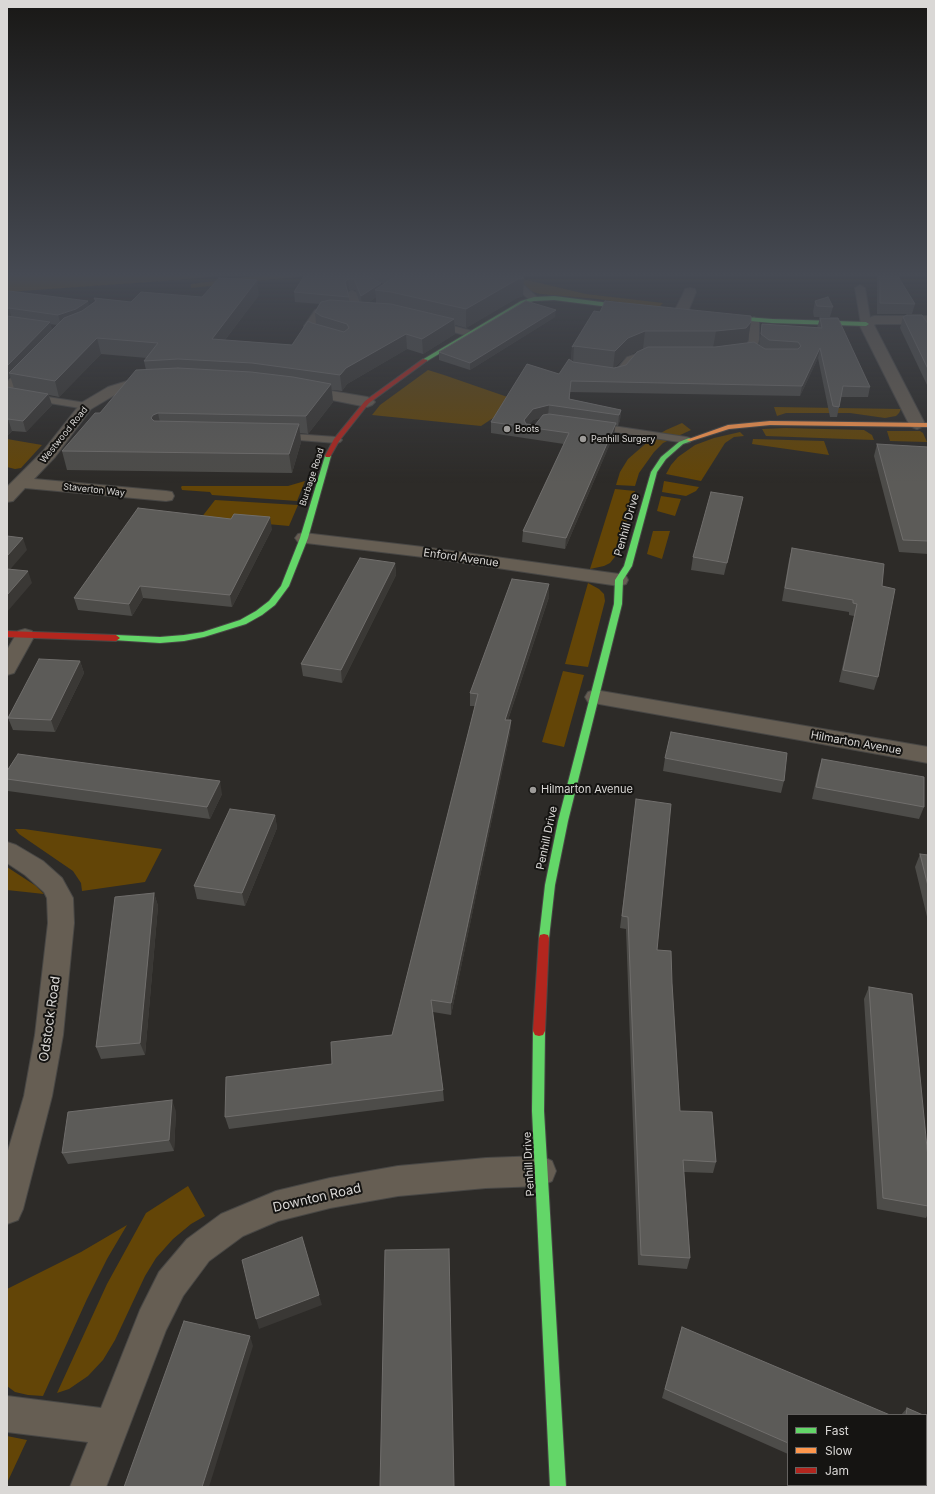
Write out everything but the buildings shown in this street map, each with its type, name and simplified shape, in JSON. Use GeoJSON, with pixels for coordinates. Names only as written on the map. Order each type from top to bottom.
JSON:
{"type":"FeatureCollection","features":[{"type":"Feature","properties":{"kind":"street","name":"Burbage Road"},"geometry":{"type":"LineString","coordinates":[[16,635],[160,640],[184,638],[223,629],[254,616],[272,603],[285,586],[304,538],[329,451],[336,440],[367,402],[412,369],[453,343]]}},
{"type":"Feature","properties":{"kind":"street"},"geometry":{"type":"LineString","coordinates":[[877,343],[923,425]]}},
{"type":"Feature","properties":{"kind":"street","name":"Westwood Road"},"geometry":{"type":"LineString","coordinates":[[7,497],[49,454],[86,406],[100,396],[127,385],[145,381],[163,380]]}},
{"type":"Feature","properties":{"kind":"street"},"geometry":{"type":"LineString","coordinates":[[288,388],[367,402]]}},
{"type":"Feature","properties":{"kind":"street","name":"Penhill Drive"},"geometry":{"type":"LineString","coordinates":[[558,1487],[538,1111],[538,1044],[544,934],[550,885],[562,821],[618,604],[619,580],[628,566],[654,472],[663,458],[686,440],[711,431],[728,427],[758,423],[923,425]]}},
{"type":"Feature","properties":{"kind":"street","name":"Staverton Way"},"geometry":{"type":"LineString","coordinates":[[22,483],[166,496]]}},
{"type":"Feature","properties":{"kind":"street","name":"Enford Avenue"},"geometry":{"type":"LineString","coordinates":[[304,538],[416,551],[619,580]]}},
{"type":"Feature","properties":{"kind":"street"},"geometry":{"type":"LineString","coordinates":[[7,668],[16,635]]}},
{"type":"Feature","properties":{"kind":"street","name":"Hilmarton Avenue"},"geometry":{"type":"LineString","coordinates":[[595,697],[928,755]]}},
{"type":"Feature","properties":{"kind":"street","name":"Odstock Road"},"geometry":{"type":"LineString","coordinates":[[7,851],[34,868],[53,885],[60,898],[61,923],[49,1036],[38,1096],[7,1209]]}},
{"type":"Feature","properties":{"kind":"street","name":"Downton Road"},"geometry":{"type":"LineString","coordinates":[[88,1487],[152,1322],[171,1284],[198,1250],[232,1225],[276,1206],[330,1193],[390,1183],[465,1175],[541,1171]]}},
{"type":"Feature","properties":{"kind":"street"},"geometry":{"type":"LineString","coordinates":[[7,1414],[111,1427]]}},
{"type":"Feature","properties":{"kind":"lane"},"geometry":{"type":"LineString","coordinates":[[725,352],[755,348],[754,343]]}},
{"type":"Feature","properties":{"kind":"lane"},"geometry":{"type":"LineString","coordinates":[[595,372],[610,374],[617,373],[631,359],[644,353],[658,352]]}},
{"type":"Feature","properties":{"kind":"lane"},"geometry":{"type":"LineString","coordinates":[[34,360],[12,393],[86,406]]}},
{"type":"Feature","properties":{"kind":"lane"},"geometry":{"type":"LineString","coordinates":[[584,425],[686,440]]}},
{"type":"Feature","properties":{"kind":"lane"},"geometry":{"type":"LineString","coordinates":[[269,436],[336,440]]}},
{"type":"Feature","properties":{"kind":"shaded area"},"geometry":{"type":"Polygon","coordinates":[[[428,370],[519,401],[481,426],[372,415],[380,405],[428,370]]]}},
{"type":"Feature","properties":{"kind":"shaded area"},"geometry":{"type":"Polygon","coordinates":[[[774,407],[901,409],[896,416],[885,418],[850,413],[786,413],[777,416],[774,407]]]}},
{"type":"Feature","properties":{"kind":"shaded area"},"geometry":{"type":"Polygon","coordinates":[[[682,423],[691,430],[663,443],[654,452],[639,473],[635,486],[616,485],[620,472],[628,459],[651,439],[682,423]]]}},
{"type":"Feature","properties":{"kind":"shaded area"},"geometry":{"type":"Polygon","coordinates":[[[785,428],[864,430],[872,435],[874,440],[766,436],[762,429],[785,428]]]}},
{"type":"Feature","properties":{"kind":"shaded area"},"geometry":{"type":"Polygon","coordinates":[[[887,431],[920,431],[923,433],[927,442],[890,441],[887,431]]]}},
{"type":"Feature","properties":{"kind":"shaded area"},"geometry":{"type":"Polygon","coordinates":[[[740,432],[744,436],[734,437],[725,443],[701,481],[666,474],[678,457],[695,445],[714,438],[740,432]]]}},
{"type":"Feature","properties":{"kind":"shaded area"},"geometry":{"type":"Polygon","coordinates":[[[7,439],[42,445],[21,468],[15,469],[7,467],[7,439]]]}},
{"type":"Feature","properties":{"kind":"shaded area"},"geometry":{"type":"Polygon","coordinates":[[[753,439],[824,441],[829,455],[752,444],[753,439]]]}},
{"type":"Feature","properties":{"kind":"shaded area"},"geometry":{"type":"Polygon","coordinates":[[[305,481],[297,501],[212,495],[210,492],[182,490],[181,487],[288,486],[305,481]]]}},
{"type":"Feature","properties":{"kind":"shaded area"},"geometry":{"type":"Polygon","coordinates":[[[664,481],[699,487],[696,491],[686,496],[662,492],[664,481]]]}},
{"type":"Feature","properties":{"kind":"shaded area"},"geometry":{"type":"Polygon","coordinates":[[[615,489],[635,491],[618,553],[610,563],[590,569],[615,489]]]}},
{"type":"Feature","properties":{"kind":"shaded area"},"geometry":{"type":"Polygon","coordinates":[[[661,496],[681,499],[675,516],[657,511],[661,496]]]}},
{"type":"Feature","properties":{"kind":"shaded area"},"geometry":{"type":"Polygon","coordinates":[[[215,500],[298,505],[289,526],[201,518],[215,500]]]}},
{"type":"Feature","properties":{"kind":"shaded area"},"geometry":{"type":"Polygon","coordinates":[[[653,531],[670,531],[662,559],[647,554],[653,531]]]}},
{"type":"Feature","properties":{"kind":"shaded area"},"geometry":{"type":"Polygon","coordinates":[[[588,583],[599,589],[604,594],[605,601],[588,667],[565,664],[588,583]]]}},
{"type":"Feature","properties":{"kind":"shaded area"},"geometry":{"type":"Polygon","coordinates":[[[563,671],[584,675],[564,747],[542,742],[563,671]]]}},
{"type":"Feature","properties":{"kind":"shaded area"},"geometry":{"type":"Polygon","coordinates":[[[15,829],[24,829],[162,849],[145,882],[82,891],[81,883],[73,871],[19,834],[15,829]]]}},
{"type":"Feature","properties":{"kind":"shaded area"},"geometry":{"type":"Polygon","coordinates":[[[7,867],[36,886],[44,894],[7,890],[7,867]]]}},
{"type":"Feature","properties":{"kind":"shaded area"},"geometry":{"type":"Polygon","coordinates":[[[188,1186],[205,1216],[191,1224],[173,1239],[156,1258],[145,1276],[115,1340],[103,1360],[88,1376],[69,1389],[57,1393],[107,1284],[146,1213],[188,1186]]]}},
{"type":"Feature","properties":{"kind":"shaded area"},"geometry":{"type":"Polygon","coordinates":[[[127,1225],[107,1259],[87,1299],[43,1396],[15,1392],[7,1386],[7,1289],[81,1252],[127,1225]]]}},
{"type":"Feature","properties":{"kind":"shaded area"},"geometry":{"type":"Polygon","coordinates":[[[7,1436],[27,1440],[7,1483],[7,1436]]]}},
{"type":"Feature","properties":{"kind":"traffic: fast"},"geometry":{"type":"LineString","coordinates":[[425,360],[454,343]]}},
{"type":"Feature","properties":{"kind":"traffic: fast"},"geometry":{"type":"LineString","coordinates":[[544,938],[550,885],[563,821],[618,604],[619,580],[628,566],[654,472],[663,458],[681,443],[689,440]]}},
{"type":"Feature","properties":{"kind":"traffic: fast"},"geometry":{"type":"LineString","coordinates":[[116,638],[160,640],[184,638],[204,634],[243,622],[259,613],[272,603],[285,586],[304,538],[328,456]]}},
{"type":"Feature","properties":{"kind":"traffic: fast"},"geometry":{"type":"LineString","coordinates":[[539,1031],[538,1111],[558,1487]]}},
{"type":"Feature","properties":{"kind":"traffic: slow"},"geometry":{"type":"LineString","coordinates":[[689,440],[728,427],[770,423],[928,425]]}},
{"type":"Feature","properties":{"kind":"traffic: jam"},"geometry":{"type":"LineString","coordinates":[[328,456],[336,440],[367,402],[425,360]]}},
{"type":"Feature","properties":{"kind":"traffic: jam"},"geometry":{"type":"LineString","coordinates":[[7,634],[116,638]]}},
{"type":"Feature","properties":{"kind":"traffic: jam"},"geometry":{"type":"LineString","coordinates":[[539,1031],[544,938]]}},
{"type":"Feature","properties":{"kind":"place","name":"Boots"},"geometry":{"type":"Point","coordinates":[507,429]}},
{"type":"Feature","properties":{"kind":"place","name":"Penhill Surgery"},"geometry":{"type":"Point","coordinates":[583,439]}},
{"type":"Feature","properties":{"kind":"place","name":"Hilmarton Avenue"},"geometry":{"type":"Point","coordinates":[533,790]}}]}
